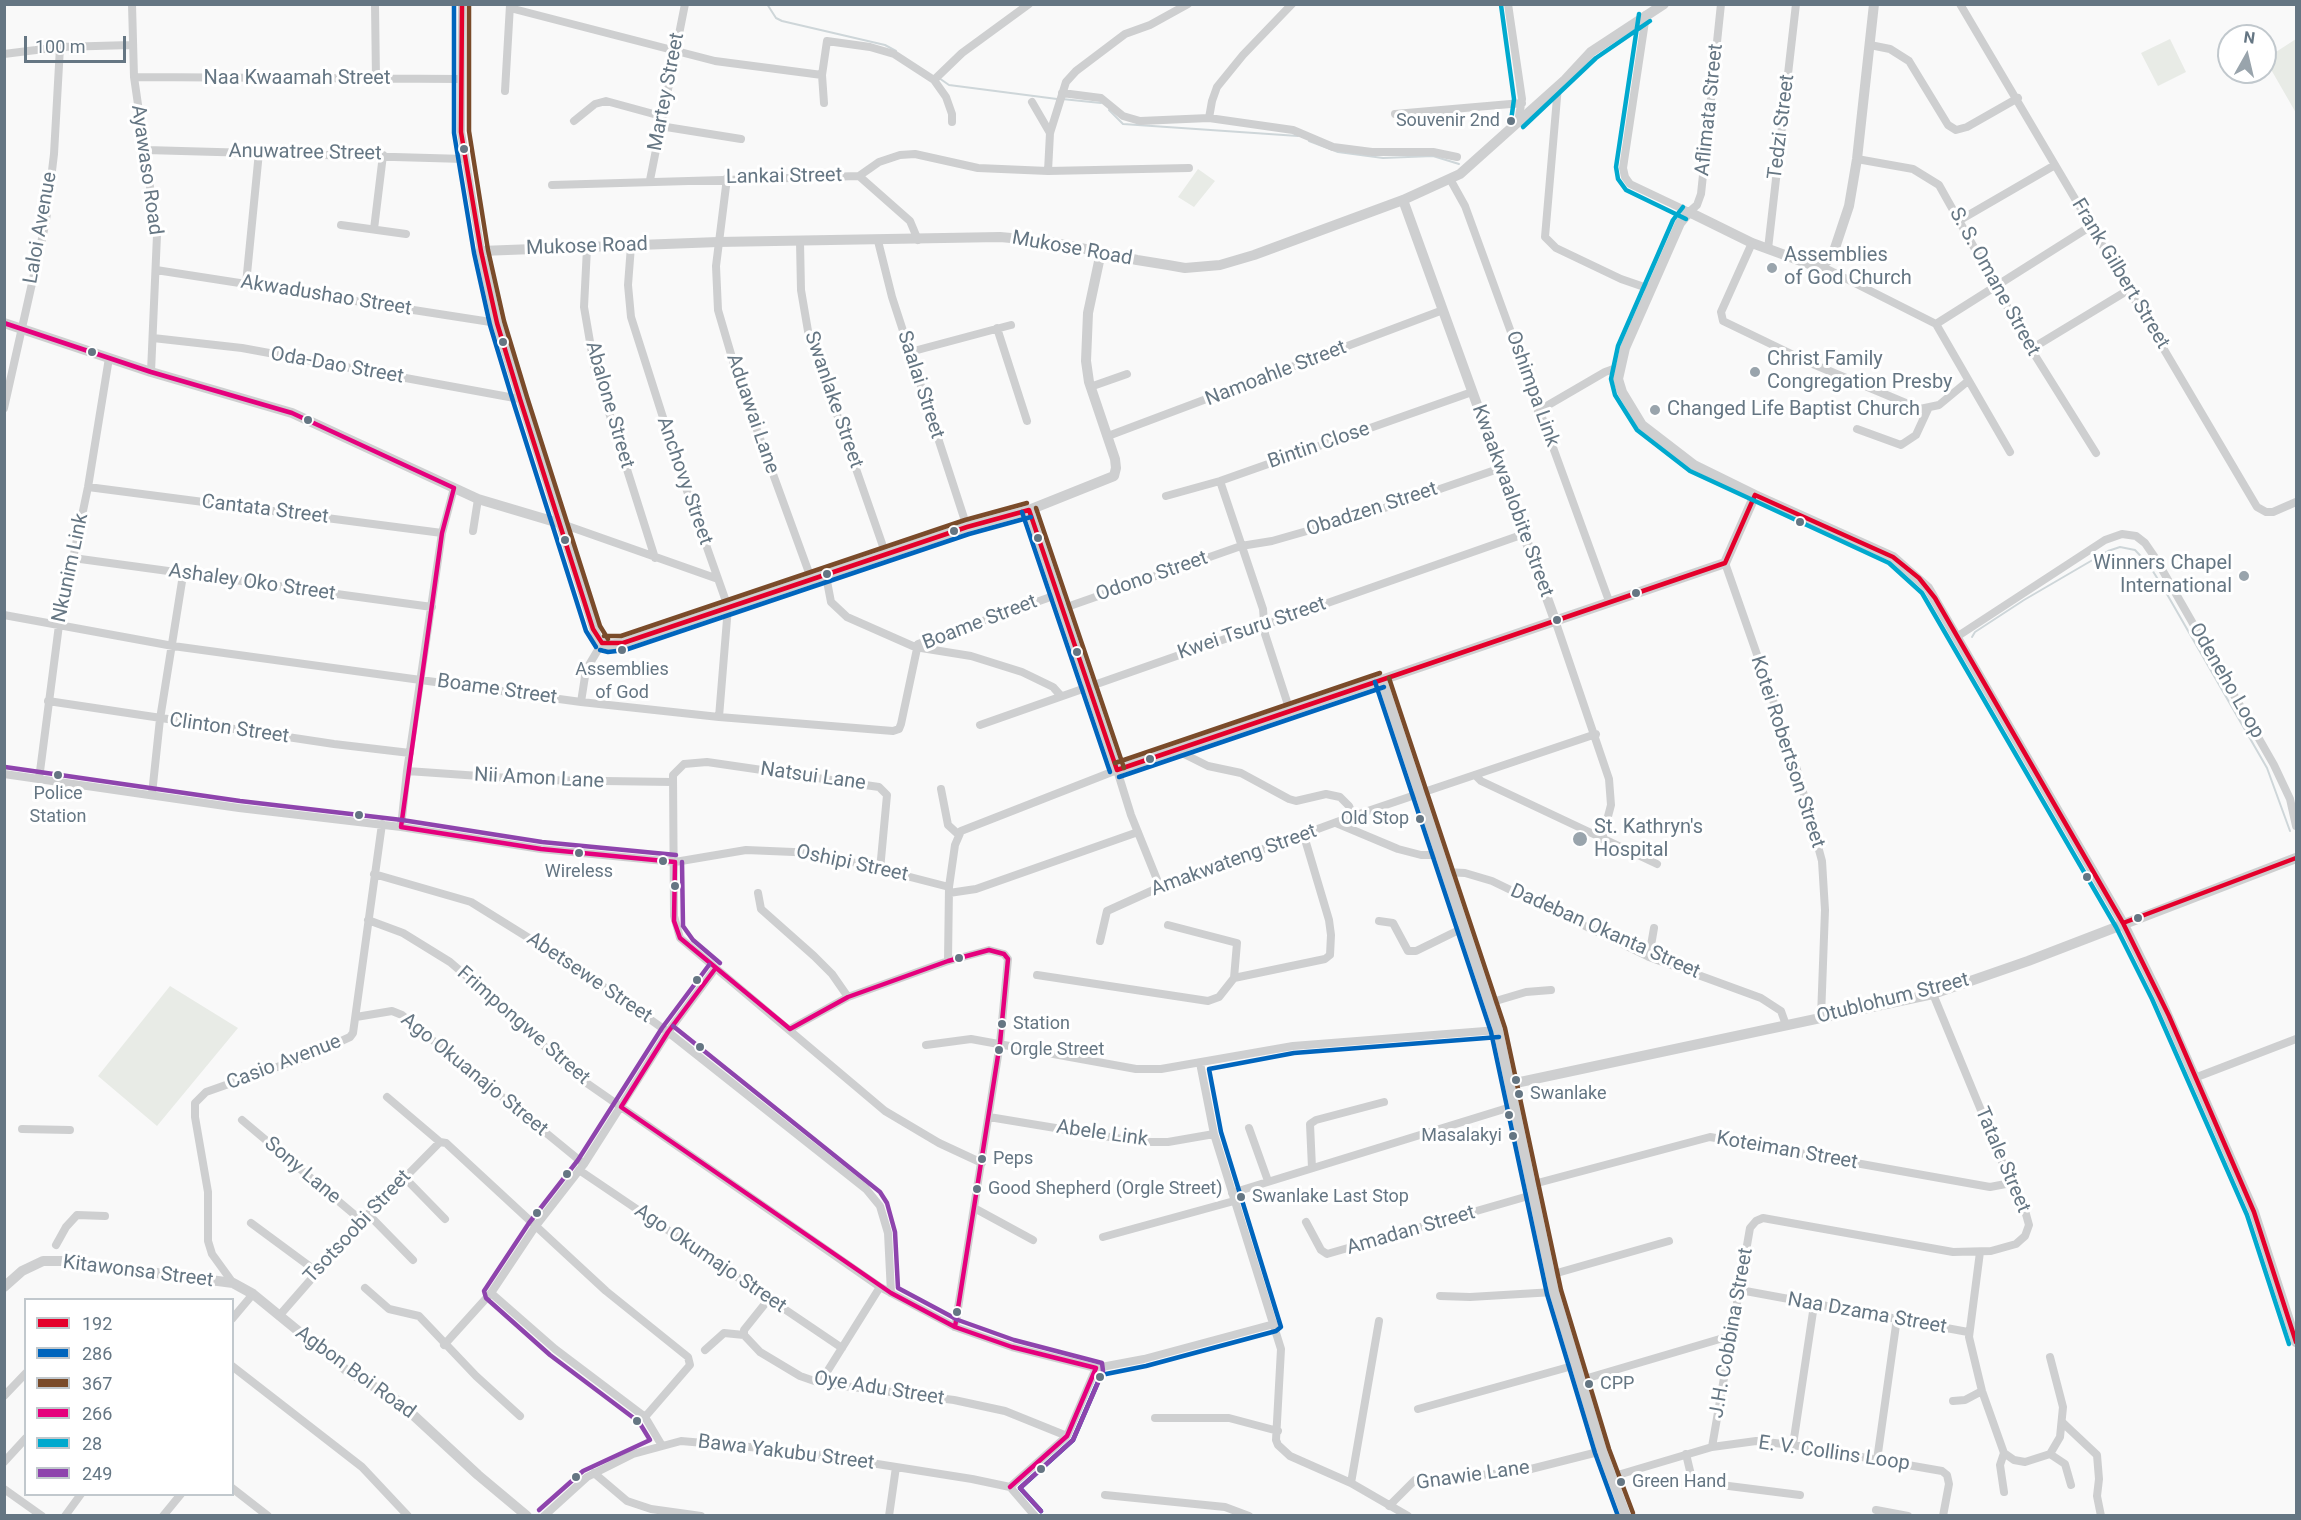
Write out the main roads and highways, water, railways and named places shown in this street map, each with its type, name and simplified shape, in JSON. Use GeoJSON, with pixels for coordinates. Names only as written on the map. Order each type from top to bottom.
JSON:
{"type":"FeatureCollection","features":[{"type":"Feature","properties":{"kind":"waterway"},"geometry":{"type":"LineString","coordinates":[[767,4],[776,18],[782,21],[885,45],[896,51]]}},
{"type":"Feature","properties":{"kind":"waterway"},"geometry":{"type":"LineString","coordinates":[[939,78],[949,85],[1057,99]]}},
{"type":"Feature","properties":{"kind":"waterway"},"geometry":{"type":"LineString","coordinates":[[1062,99],[1101,103]]}},
{"type":"Feature","properties":{"kind":"waterway"},"geometry":{"type":"LineString","coordinates":[[1109,110],[1123,124],[1298,136]]}},
{"type":"Feature","properties":{"kind":"waterway"},"geometry":{"type":"LineString","coordinates":[[1309,141],[1338,152],[1383,158],[1433,156],[1459,164]]}},
{"type":"Feature","properties":{"kind":"waterway"},"geometry":{"type":"LineString","coordinates":[[1972,637],[1975,632],[2024,600],[2108,551],[2120,547],[2135,550],[2149,565],[2164,589],[2267,768],[2290,831]]}},
{"type":"Feature","properties":{"kind":"place","name":"Souvenir 2nd"},"geometry":{"type":"Point","coordinates":[1511,121]}},
{"type":"Feature","properties":{"kind":"place","name":"Assemblies of God Church"},"geometry":{"type":"Point","coordinates":[1772,268]}},
{"type":"Feature","properties":{"kind":"place","name":"Christ Family Congregation Presby"},"geometry":{"type":"Point","coordinates":[1755,372]}},
{"type":"Feature","properties":{"kind":"place","name":"Changed Life Baptist Church"},"geometry":{"type":"Point","coordinates":[1655,410]}},
{"type":"Feature","properties":{"kind":"place","name":"Winners Chapel International"},"geometry":{"type":"Point","coordinates":[2244,576]}},
{"type":"Feature","properties":{"kind":"place","name":"Assemblies of God"},"geometry":{"type":"Point","coordinates":[622,650]}},
{"type":"Feature","properties":{"kind":"place","name":"Police Station"},"geometry":{"type":"Point","coordinates":[58,775]}},
{"type":"Feature","properties":{"kind":"place","name":"Old Stop"},"geometry":{"type":"Point","coordinates":[1420,819]}},
{"type":"Feature","properties":{"kind":"place","name":"St. Kathryn's Hospital"},"geometry":{"type":"Point","coordinates":[1580,839]}},
{"type":"Feature","properties":{"kind":"place","name":"Wireless"},"geometry":{"type":"Point","coordinates":[579,853]}},
{"type":"Feature","properties":{"kind":"place","name":"Station"},"geometry":{"type":"Point","coordinates":[1002,1024]}},
{"type":"Feature","properties":{"kind":"place","name":"Orgle Street"},"geometry":{"type":"Point","coordinates":[999,1050]}},
{"type":"Feature","properties":{"kind":"place","name":"Swanlake"},"geometry":{"type":"Point","coordinates":[1519,1094]}},
{"type":"Feature","properties":{"kind":"place","name":"Masalakyi"},"geometry":{"type":"Point","coordinates":[1513,1136]}},
{"type":"Feature","properties":{"kind":"place","name":"Peps"},"geometry":{"type":"Point","coordinates":[982,1159]}},
{"type":"Feature","properties":{"kind":"place","name":"Good Shepherd (Orgle Street)"},"geometry":{"type":"Point","coordinates":[977,1189]}},
{"type":"Feature","properties":{"kind":"place","name":"Swanlake Last Stop"},"geometry":{"type":"Point","coordinates":[1241,1197]}},
{"type":"Feature","properties":{"kind":"place","name":"CPP"},"geometry":{"type":"Point","coordinates":[1589,1384]}},
{"type":"Feature","properties":{"kind":"place","name":"Green Hand"},"geometry":{"type":"Point","coordinates":[1621,1482]}}]}
